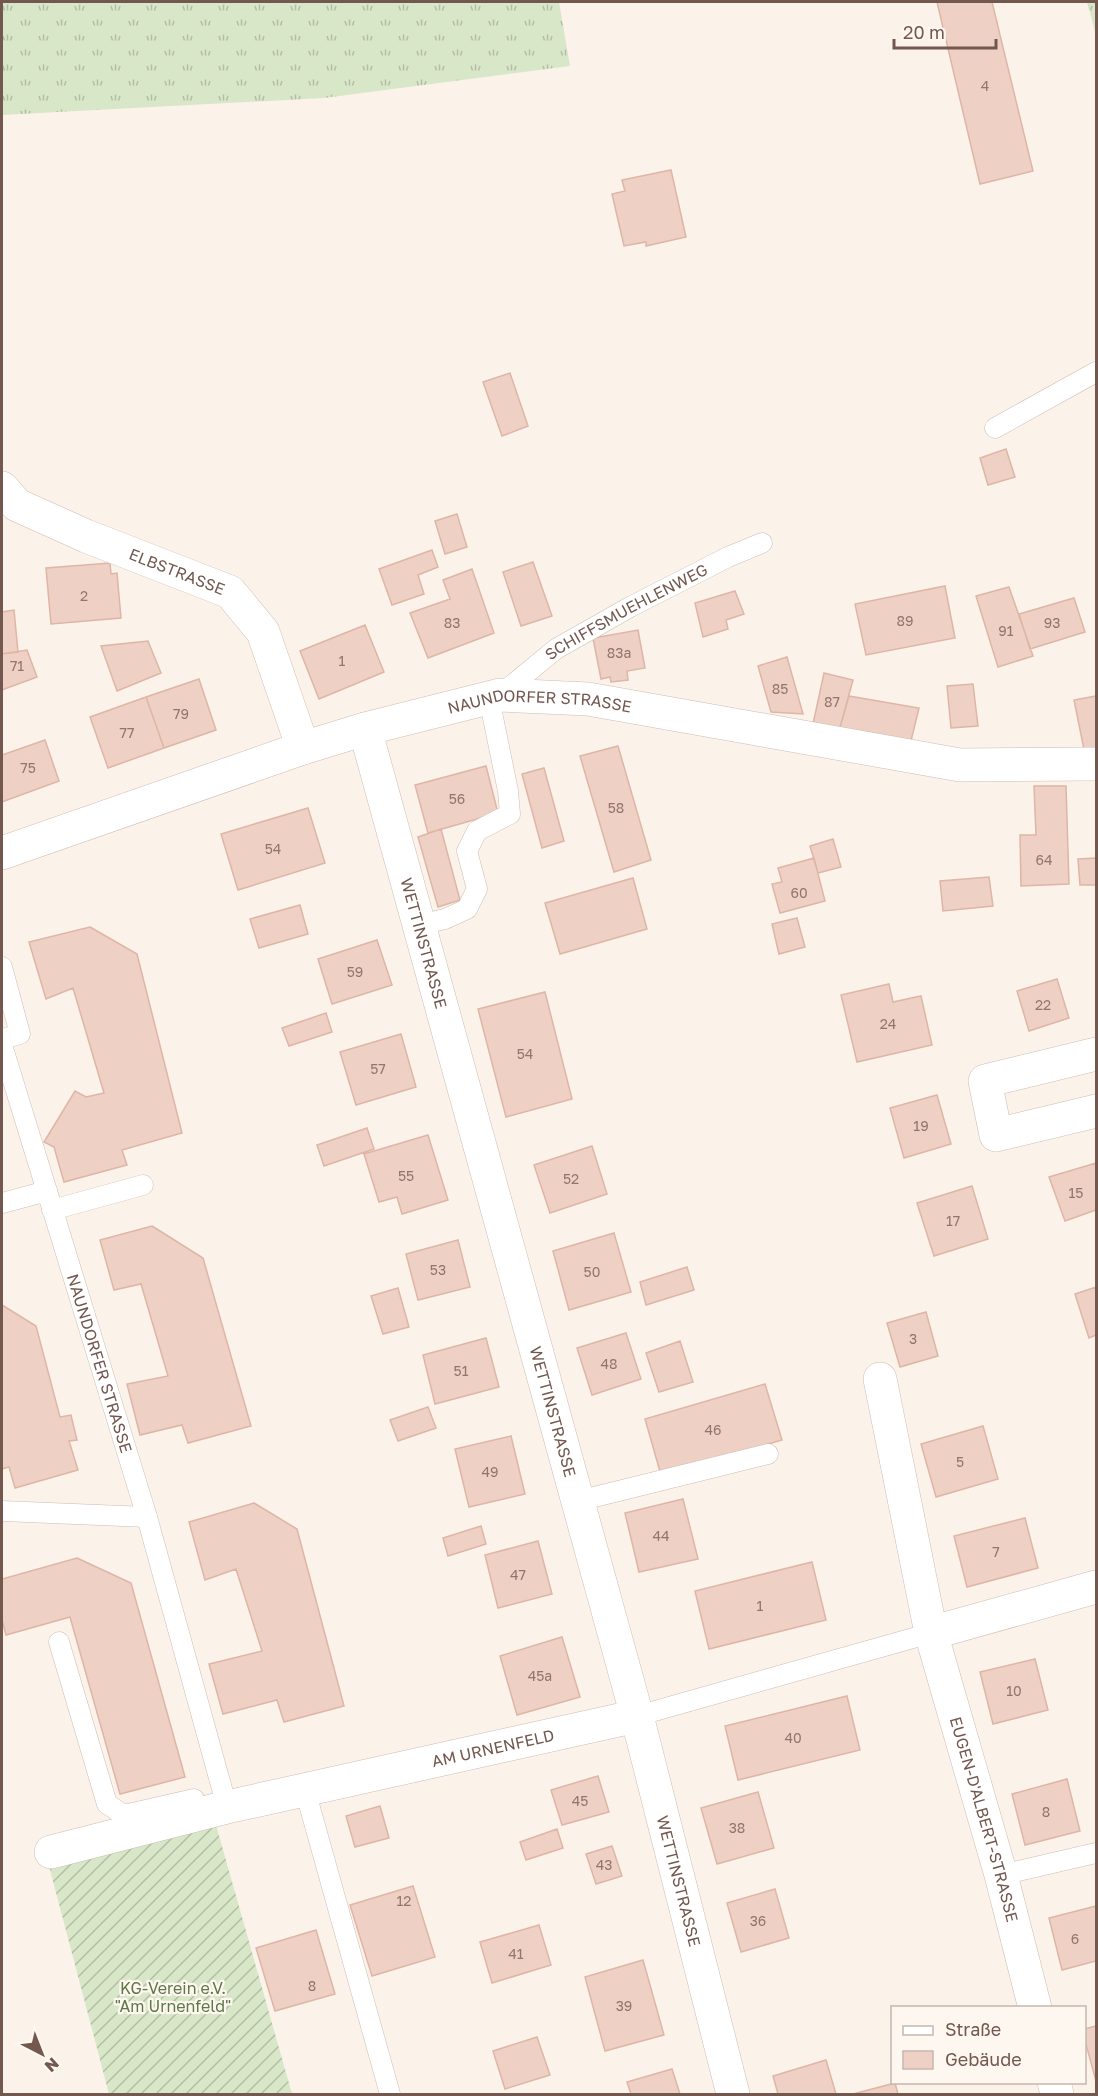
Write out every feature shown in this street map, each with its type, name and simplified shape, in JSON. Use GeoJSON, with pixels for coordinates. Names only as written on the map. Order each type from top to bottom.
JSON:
{"type":"FeatureCollection","features":[{"type":"Feature","properties":{"kind":"street","name":"ELBSTRASSE"},"geometry":{"type":"LineString","coordinates":[[2,488],[17,505],[101,542],[230,592],[263,632],[303,748]]}},
{"type":"Feature","properties":{"kind":"street","name":"NAUNDORFER STRASSE"},"geometry":{"type":"LineString","coordinates":[[2,854],[303,748],[365,729],[494,697],[588,699],[960,765],[1096,765]]}},
{"type":"Feature","properties":{"kind":"street","name":"WETTINSTRASSE"},"geometry":{"type":"LineString","coordinates":[[365,729],[637,1716],[733,2094]]}},
{"type":"Feature","properties":{"kind":"street"},"geometry":{"type":"LineString","coordinates":[[1096,1054],[985,1081],[996,1135],[1096,1111]]}},
{"type":"Feature","properties":{"kind":"street","name":"EUGEN-D'ALBERT-STRASSE"},"geometry":{"type":"LineString","coordinates":[[880,1379],[931,1633],[1001,1875],[1035,2006]]}},
{"type":"Feature","properties":{"kind":"street"},"geometry":{"type":"LineString","coordinates":[[931,1633],[1096,1587]]}},
{"type":"Feature","properties":{"kind":"street","name":"AM URNENFELD"},"geometry":{"type":"LineString","coordinates":[[51,1852],[225,1800],[305,1790],[637,1716]]}},
{"type":"Feature","properties":{"kind":"lane"},"geometry":{"type":"LineString","coordinates":[[995,428],[1096,372]]}},
{"type":"Feature","properties":{"kind":"lane","name":"SCHIFFSMUEHLENWEG"},"geometry":{"type":"LineString","coordinates":[[494,697],[556,649],[640,602],[762,543]]}},
{"type":"Feature","properties":{"kind":"lane"},"geometry":{"type":"LineString","coordinates":[[418,925],[445,919],[467,909],[477,889],[467,851],[477,831],[510,814],[494,697]]}},
{"type":"Feature","properties":{"kind":"lane"},"geometry":{"type":"LineString","coordinates":[[2,967],[20,1034],[2,1039]]}},
{"type":"Feature","properties":{"kind":"lane","name":"NAUNDORFER STRASSE"},"geometry":{"type":"LineString","coordinates":[[2,1045],[147,1517],[225,1800]]}},
{"type":"Feature","properties":{"kind":"lane"},"geometry":{"type":"LineString","coordinates":[[52,1210],[143,1185]]}},
{"type":"Feature","properties":{"kind":"lane"},"geometry":{"type":"LineString","coordinates":[[2,1203],[46,1191]]}},
{"type":"Feature","properties":{"kind":"lane"},"geometry":{"type":"LineString","coordinates":[[578,1501],[768,1454]]}},
{"type":"Feature","properties":{"kind":"lane"},"geometry":{"type":"LineString","coordinates":[[2,1511],[147,1517]]}},
{"type":"Feature","properties":{"kind":"lane","name":"AM URNENFELD"},"geometry":{"type":"LineString","coordinates":[[637,1716],[931,1633]]}},
{"type":"Feature","properties":{"kind":"lane"},"geometry":{"type":"LineString","coordinates":[[59,1642],[107,1804],[124,1815],[225,1800]]}},
{"type":"Feature","properties":{"kind":"lane"},"geometry":{"type":"LineString","coordinates":[[305,1790],[390,2094]]}},
{"type":"Feature","properties":{"kind":"lane"},"geometry":{"type":"LineString","coordinates":[[1001,1875],[1096,1853]]}},
{"type":"Feature","properties":{"kind":"green space"},"geometry":{"type":"Polygon","coordinates":[[[2,2],[559,2],[570,66],[324,98],[2,115],[2,2]]]}},
{"type":"Feature","properties":{"kind":"green space"},"geometry":{"type":"Polygon","coordinates":[[[1087,2],[1096,2],[1096,35],[1087,2]]]}},
{"type":"Feature","properties":{"kind":"green space","name":"KG-Verein e.V. \"Am Urnenfeld\""},"geometry":{"type":"Polygon","coordinates":[[[216,1825],[292,2094],[109,2094],[49,1866],[216,1825]]]}},
{"type":"Feature","properties":{"kind":"building"},"geometry":{"type":"Polygon","coordinates":[[[937,2],[992,2],[1033,171],[980,184],[937,2]]]}},
{"type":"Feature","properties":{"kind":"building"},"geometry":{"type":"Polygon","coordinates":[[[671,170],[686,237],[646,246],[646,242],[624,246],[612,194],[625,191],[622,180],[671,170]]]}},
{"type":"Feature","properties":{"kind":"building"},"geometry":{"type":"Polygon","coordinates":[[[510,373],[528,426],[502,436],[483,382],[510,373]]]}},
{"type":"Feature","properties":{"kind":"building"},"geometry":{"type":"Polygon","coordinates":[[[1006,449],[1015,477],[988,485],[980,458],[1006,449]]]}},
{"type":"Feature","properties":{"kind":"building"},"geometry":{"type":"Polygon","coordinates":[[[457,514],[467,547],[445,554],[435,521],[457,514]]]}},
{"type":"Feature","properties":{"kind":"building"},"geometry":{"type":"Polygon","coordinates":[[[432,550],[438,567],[418,575],[424,594],[392,605],[379,569],[432,550]]]}},
{"type":"Feature","properties":{"kind":"building"},"geometry":{"type":"Polygon","coordinates":[[[533,562],[552,616],[521,626],[503,572],[533,562]]]}},
{"type":"Feature","properties":{"kind":"building"},"geometry":{"type":"Polygon","coordinates":[[[110,563],[111,574],[117,573],[121,618],[51,624],[46,568],[110,563]]]}},
{"type":"Feature","properties":{"kind":"building"},"geometry":{"type":"Polygon","coordinates":[[[472,569],[494,633],[428,658],[410,613],[450,599],[443,580],[472,569]]]}},
{"type":"Feature","properties":{"kind":"building"},"geometry":{"type":"Polygon","coordinates":[[[945,586],[955,638],[866,655],[855,604],[945,586]]]}},
{"type":"Feature","properties":{"kind":"building"},"geometry":{"type":"Polygon","coordinates":[[[1009,587],[1033,656],[998,667],[976,596],[1009,587]]]}},
{"type":"Feature","properties":{"kind":"building"},"geometry":{"type":"Polygon","coordinates":[[[735,591],[744,614],[726,620],[728,629],[703,637],[695,603],[735,591]]]}},
{"type":"Feature","properties":{"kind":"building"},"geometry":{"type":"Polygon","coordinates":[[[1074,598],[1085,632],[1030,649],[1019,614],[1074,598]]]}},
{"type":"Feature","properties":{"kind":"building"},"geometry":{"type":"Polygon","coordinates":[[[14,610],[18,652],[2,654],[2,612],[14,610]]]}},
{"type":"Feature","properties":{"kind":"building"},"geometry":{"type":"Polygon","coordinates":[[[365,625],[384,672],[319,699],[300,651],[365,625]]]}},
{"type":"Feature","properties":{"kind":"building"},"geometry":{"type":"Polygon","coordinates":[[[638,630],[645,668],[627,671],[628,680],[611,682],[610,677],[601,679],[593,638],[638,630]]]}},
{"type":"Feature","properties":{"kind":"building"},"geometry":{"type":"Polygon","coordinates":[[[148,641],[161,673],[117,691],[101,646],[148,641]]]}},
{"type":"Feature","properties":{"kind":"building"},"geometry":{"type":"Polygon","coordinates":[[[27,650],[37,677],[2,690],[2,654],[27,650]]]}},
{"type":"Feature","properties":{"kind":"building"},"geometry":{"type":"Polygon","coordinates":[[[787,657],[803,714],[771,712],[758,666],[787,657]]]}},
{"type":"Feature","properties":{"kind":"building"},"geometry":{"type":"Polygon","coordinates":[[[824,673],[853,680],[839,731],[813,724],[824,673]]]}},
{"type":"Feature","properties":{"kind":"building"},"geometry":{"type":"Polygon","coordinates":[[[199,679],[216,730],[164,748],[146,697],[199,679]]]}},
{"type":"Feature","properties":{"kind":"building"},"geometry":{"type":"Polygon","coordinates":[[[973,684],[978,726],[951,728],[947,686],[973,684]]]}},
{"type":"Feature","properties":{"kind":"building"},"geometry":{"type":"Polygon","coordinates":[[[849,696],[919,708],[910,745],[839,731],[849,696]]]}},
{"type":"Feature","properties":{"kind":"building"},"geometry":{"type":"Polygon","coordinates":[[[1096,696],[1096,757],[1086,759],[1074,700],[1096,696]]]}},
{"type":"Feature","properties":{"kind":"building"},"geometry":{"type":"Polygon","coordinates":[[[146,697],[164,748],[108,768],[90,717],[146,697]]]}},
{"type":"Feature","properties":{"kind":"building"},"geometry":{"type":"Polygon","coordinates":[[[45,740],[59,781],[2,802],[2,755],[45,740]]]}},
{"type":"Feature","properties":{"kind":"building"},"geometry":{"type":"Polygon","coordinates":[[[618,746],[651,860],[614,872],[580,756],[618,746]]]}},
{"type":"Feature","properties":{"kind":"building"},"geometry":{"type":"Polygon","coordinates":[[[486,766],[498,813],[428,833],[415,785],[486,766]]]}},
{"type":"Feature","properties":{"kind":"building"},"geometry":{"type":"Polygon","coordinates":[[[544,768],[564,841],[542,848],[522,774],[544,768]]]}},
{"type":"Feature","properties":{"kind":"building"},"geometry":{"type":"Polygon","coordinates":[[[1034,786],[1066,786],[1069,884],[1021,886],[1020,835],[1036,835],[1034,786]]]}},
{"type":"Feature","properties":{"kind":"building"},"geometry":{"type":"Polygon","coordinates":[[[308,808],[325,863],[238,890],[221,834],[308,808]]]}},
{"type":"Feature","properties":{"kind":"building"},"geometry":{"type":"Polygon","coordinates":[[[441,829],[460,900],[438,907],[418,837],[441,829]]]}},
{"type":"Feature","properties":{"kind":"building"},"geometry":{"type":"Polygon","coordinates":[[[833,839],[841,867],[818,873],[810,846],[833,839]]]}},
{"type":"Feature","properties":{"kind":"building"},"geometry":{"type":"Polygon","coordinates":[[[814,858],[825,901],[780,913],[772,884],[782,882],[778,868],[814,858]]]}},
{"type":"Feature","properties":{"kind":"building"},"geometry":{"type":"Polygon","coordinates":[[[1096,858],[1096,885],[1080,885],[1078,859],[1096,858]]]}},
{"type":"Feature","properties":{"kind":"building"},"geometry":{"type":"Polygon","coordinates":[[[989,877],[993,906],[943,911],[940,881],[989,877]]]}},
{"type":"Feature","properties":{"kind":"building"},"geometry":{"type":"Polygon","coordinates":[[[633,878],[647,929],[560,954],[545,903],[633,878]]]}},
{"type":"Feature","properties":{"kind":"building"},"geometry":{"type":"Polygon","coordinates":[[[300,905],[308,934],[259,948],[250,919],[300,905]]]}},
{"type":"Feature","properties":{"kind":"building"},"geometry":{"type":"Polygon","coordinates":[[[797,918],[805,947],[779,954],[772,924],[797,918]]]}},
{"type":"Feature","properties":{"kind":"building"},"geometry":{"type":"Polygon","coordinates":[[[90,927],[137,954],[182,1133],[122,1150],[127,1165],[64,1182],[54,1147],[44,1142],[75,1091],[86,1097],[104,1093],[73,988],[46,999],[29,942],[90,927]]]}},
{"type":"Feature","properties":{"kind":"building"},"geometry":{"type":"Polygon","coordinates":[[[377,940],[392,985],[332,1004],[318,959],[377,940]]]}},
{"type":"Feature","properties":{"kind":"building"},"geometry":{"type":"Polygon","coordinates":[[[1057,979],[1069,1018],[1029,1031],[1017,991],[1057,979]]]}},
{"type":"Feature","properties":{"kind":"building"},"geometry":{"type":"Polygon","coordinates":[[[889,984],[893,1002],[921,996],[932,1045],[857,1062],[841,995],[889,984]]]}},
{"type":"Feature","properties":{"kind":"building"},"geometry":{"type":"Polygon","coordinates":[[[545,992],[572,1099],[506,1117],[478,1009],[545,992]]]}},
{"type":"Feature","properties":{"kind":"building"},"geometry":{"type":"Polygon","coordinates":[[[326,1013],[332,1032],[289,1046],[282,1028],[326,1013]]]}},
{"type":"Feature","properties":{"kind":"building"},"geometry":{"type":"Polygon","coordinates":[[[401,1034],[416,1087],[356,1105],[340,1052],[401,1034]]]}},
{"type":"Feature","properties":{"kind":"building"},"geometry":{"type":"Polygon","coordinates":[[[937,1095],[951,1144],[904,1158],[890,1108],[937,1095]]]}},
{"type":"Feature","properties":{"kind":"building"},"geometry":{"type":"Polygon","coordinates":[[[367,1128],[374,1149],[324,1166],[317,1145],[367,1128]]]}},
{"type":"Feature","properties":{"kind":"building"},"geometry":{"type":"Polygon","coordinates":[[[428,1135],[448,1200],[402,1214],[397,1197],[379,1202],[364,1154],[428,1135]]]}},
{"type":"Feature","properties":{"kind":"building"},"geometry":{"type":"Polygon","coordinates":[[[592,1146],[607,1194],[550,1213],[534,1165],[592,1146]]]}},
{"type":"Feature","properties":{"kind":"building"},"geometry":{"type":"Polygon","coordinates":[[[1096,1163],[1096,1210],[1065,1221],[1049,1177],[1096,1163]]]}},
{"type":"Feature","properties":{"kind":"building"},"geometry":{"type":"Polygon","coordinates":[[[972,1186],[988,1239],[934,1256],[917,1203],[972,1186]]]}},
{"type":"Feature","properties":{"kind":"building"},"geometry":{"type":"Polygon","coordinates":[[[152,1226],[203,1258],[251,1426],[188,1443],[182,1425],[140,1435],[127,1384],[168,1376],[141,1284],[114,1290],[100,1240],[152,1226]]]}},
{"type":"Feature","properties":{"kind":"building"},"geometry":{"type":"Polygon","coordinates":[[[614,1233],[631,1292],[569,1310],[553,1251],[614,1233]]]}},
{"type":"Feature","properties":{"kind":"building"},"geometry":{"type":"Polygon","coordinates":[[[458,1240],[470,1287],[418,1300],[406,1254],[458,1240]]]}},
{"type":"Feature","properties":{"kind":"building"},"geometry":{"type":"Polygon","coordinates":[[[687,1267],[694,1290],[646,1305],[640,1282],[687,1267]]]}},
{"type":"Feature","properties":{"kind":"building"},"geometry":{"type":"Polygon","coordinates":[[[1096,1287],[1096,1335],[1089,1338],[1075,1294],[1096,1287]]]}},
{"type":"Feature","properties":{"kind":"building"},"geometry":{"type":"Polygon","coordinates":[[[398,1288],[409,1327],[383,1334],[371,1296],[398,1288]]]}},
{"type":"Feature","properties":{"kind":"building"},"geometry":{"type":"Polygon","coordinates":[[[2,1305],[36,1326],[60,1417],[71,1415],[77,1440],[69,1441],[78,1470],[15,1488],[9,1467],[2,1469],[2,1305]]]}},
{"type":"Feature","properties":{"kind":"building"},"geometry":{"type":"Polygon","coordinates":[[[926,1312],[938,1356],[900,1367],[887,1323],[926,1312]]]}},
{"type":"Feature","properties":{"kind":"building"},"geometry":{"type":"Polygon","coordinates":[[[626,1333],[641,1379],[592,1395],[577,1348],[626,1333]]]}},
{"type":"Feature","properties":{"kind":"building"},"geometry":{"type":"Polygon","coordinates":[[[486,1338],[499,1387],[435,1404],[423,1355],[486,1338]]]}},
{"type":"Feature","properties":{"kind":"building"},"geometry":{"type":"Polygon","coordinates":[[[680,1341],[693,1382],[659,1392],[646,1353],[680,1341]]]}},
{"type":"Feature","properties":{"kind":"building"},"geometry":{"type":"Polygon","coordinates":[[[765,1384],[782,1440],[661,1475],[645,1419],[765,1384]]]}},
{"type":"Feature","properties":{"kind":"building"},"geometry":{"type":"Polygon","coordinates":[[[428,1407],[436,1428],[398,1441],[390,1420],[428,1407]]]}},
{"type":"Feature","properties":{"kind":"building"},"geometry":{"type":"Polygon","coordinates":[[[983,1426],[998,1479],[936,1497],[921,1444],[983,1426]]]}},
{"type":"Feature","properties":{"kind":"building"},"geometry":{"type":"Polygon","coordinates":[[[511,1436],[525,1494],[469,1507],[455,1449],[511,1436]]]}},
{"type":"Feature","properties":{"kind":"building"},"geometry":{"type":"Polygon","coordinates":[[[683,1499],[698,1559],[639,1572],[625,1513],[683,1499]]]}},
{"type":"Feature","properties":{"kind":"building"},"geometry":{"type":"Polygon","coordinates":[[[254,1503],[297,1529],[344,1706],[284,1722],[277,1700],[223,1714],[209,1664],[262,1651],[236,1569],[205,1580],[189,1522],[254,1503]]]}},
{"type":"Feature","properties":{"kind":"building"},"geometry":{"type":"Polygon","coordinates":[[[1025,1518],[1038,1568],[967,1587],[954,1536],[1025,1518]]]}},
{"type":"Feature","properties":{"kind":"building"},"geometry":{"type":"Polygon","coordinates":[[[481,1526],[486,1544],[448,1556],[443,1538],[481,1526]]]}},
{"type":"Feature","properties":{"kind":"building"},"geometry":{"type":"Polygon","coordinates":[[[538,1541],[552,1594],[498,1608],[485,1555],[538,1541]]]}},
{"type":"Feature","properties":{"kind":"building"},"geometry":{"type":"Polygon","coordinates":[[[77,1558],[131,1583],[185,1777],[120,1794],[70,1617],[6,1635],[2,1620],[2,1579],[77,1558]]]}},
{"type":"Feature","properties":{"kind":"building"},"geometry":{"type":"Polygon","coordinates":[[[812,1562],[826,1620],[709,1649],[695,1591],[812,1562]]]}},
{"type":"Feature","properties":{"kind":"building"},"geometry":{"type":"Polygon","coordinates":[[[562,1637],[580,1697],[517,1715],[500,1656],[562,1637]]]}},
{"type":"Feature","properties":{"kind":"building"},"geometry":{"type":"Polygon","coordinates":[[[1035,1659],[1048,1710],[993,1724],[980,1672],[1035,1659]]]}},
{"type":"Feature","properties":{"kind":"building"},"geometry":{"type":"Polygon","coordinates":[[[847,1696],[860,1750],[738,1780],[725,1726],[847,1696]]]}},
{"type":"Feature","properties":{"kind":"building"},"geometry":{"type":"Polygon","coordinates":[[[598,1776],[609,1812],[562,1825],[551,1790],[598,1776]]]}},
{"type":"Feature","properties":{"kind":"building"},"geometry":{"type":"Polygon","coordinates":[[[1067,1779],[1080,1831],[1025,1845],[1012,1794],[1067,1779]]]}},
{"type":"Feature","properties":{"kind":"building"},"geometry":{"type":"Polygon","coordinates":[[[758,1792],[774,1848],[717,1864],[701,1808],[758,1792]]]}},
{"type":"Feature","properties":{"kind":"building"},"geometry":{"type":"Polygon","coordinates":[[[380,1806],[389,1838],[355,1847],[346,1816],[380,1806]]]}},
{"type":"Feature","properties":{"kind":"building"},"geometry":{"type":"Polygon","coordinates":[[[557,1829],[563,1848],[526,1860],[520,1842],[557,1829]]]}},
{"type":"Feature","properties":{"kind":"building"},"geometry":{"type":"Polygon","coordinates":[[[612,1846],[622,1876],[596,1884],[586,1854],[612,1846]]]}},
{"type":"Feature","properties":{"kind":"building"},"geometry":{"type":"Polygon","coordinates":[[[413,1886],[435,1957],[372,1976],[350,1905],[413,1886]]]}},
{"type":"Feature","properties":{"kind":"building"},"geometry":{"type":"Polygon","coordinates":[[[775,1889],[789,1938],[741,1952],[727,1903],[775,1889]]]}},
{"type":"Feature","properties":{"kind":"building"},"geometry":{"type":"Polygon","coordinates":[[[1096,1906],[1096,1961],[1062,1970],[1049,1918],[1096,1906]]]}},
{"type":"Feature","properties":{"kind":"building"},"geometry":{"type":"Polygon","coordinates":[[[539,1925],[551,1965],[492,1983],[480,1942],[539,1925]]]}},
{"type":"Feature","properties":{"kind":"building"},"geometry":{"type":"Polygon","coordinates":[[[316,1930],[335,1994],[275,2011],[256,1948],[316,1930]]]}},
{"type":"Feature","properties":{"kind":"building"},"geometry":{"type":"Polygon","coordinates":[[[643,1960],[664,2035],[605,2051],[585,1977],[643,1960]]]}},
{"type":"Feature","properties":{"kind":"building"},"geometry":{"type":"Polygon","coordinates":[[[1096,2026],[1096,2081],[1086,2044],[1086,2028],[1096,2026]]]}},
{"type":"Feature","properties":{"kind":"building"},"geometry":{"type":"Polygon","coordinates":[[[537,2037],[550,2075],[505,2089],[493,2051],[537,2037]]]}},
{"type":"Feature","properties":{"kind":"building"},"geometry":{"type":"Polygon","coordinates":[[[826,2060],[836,2094],[778,2094],[773,2076],[826,2060]]]}},
{"type":"Feature","properties":{"kind":"building"},"geometry":{"type":"Polygon","coordinates":[[[672,2069],[680,2094],[631,2094],[627,2082],[672,2069]]]}},
{"type":"Feature","properties":{"kind":"building"},"geometry":{"type":"Polygon","coordinates":[[[895,2084],[898,2094],[853,2094],[895,2084]]]}}]}
